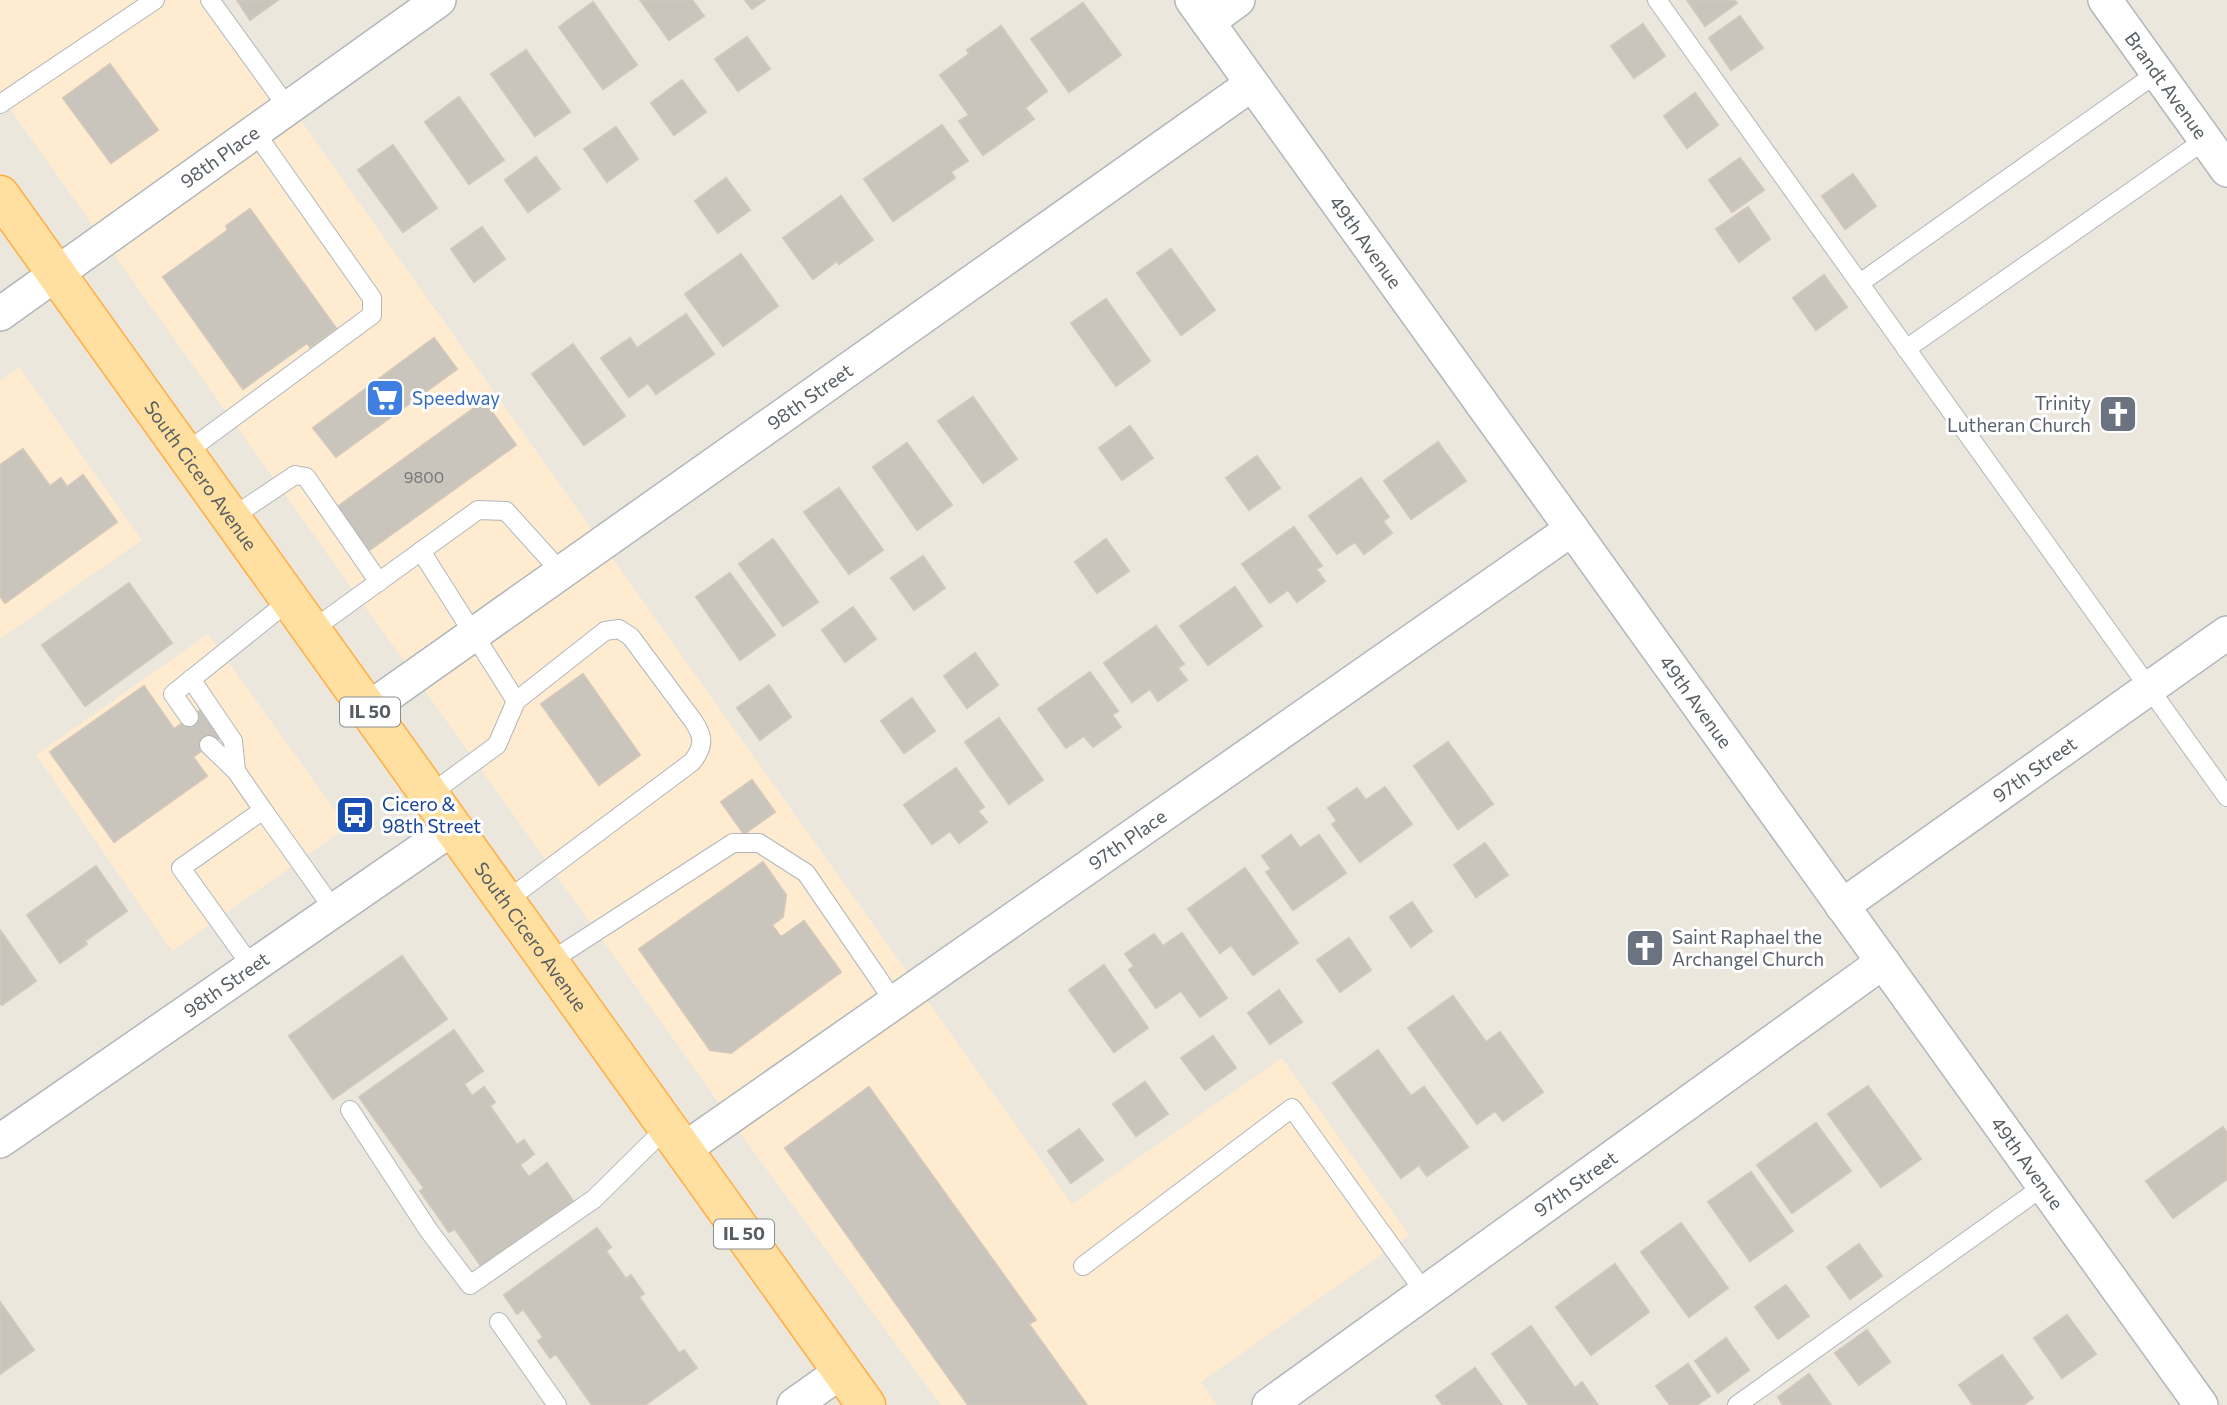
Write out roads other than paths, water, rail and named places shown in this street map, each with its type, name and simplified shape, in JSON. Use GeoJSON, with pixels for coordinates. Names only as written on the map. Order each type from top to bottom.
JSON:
{"type":"FeatureCollection","features":[{"type":"Feature","properties":{"kind":"main road","name":"South Cicero Avenue"},"geometry":{"type":"LineString","coordinates":[[0,195],[866,1405]]}},
{"type":"Feature","properties":{"kind":"street","name":"98th Place"},"geometry":{"type":"LineString","coordinates":[[0,314],[439,0]]}},
{"type":"Feature","properties":{"kind":"street"},"geometry":{"type":"LineString","coordinates":[[1200,11],[1238,0]]}},
{"type":"Feature","properties":{"kind":"street","name":"Brandt Avenue"},"geometry":{"type":"LineString","coordinates":[[2105,0],[2227,170]]}},
{"type":"Feature","properties":{"kind":"street","name":"49th Avenue"},"geometry":{"type":"LineString","coordinates":[[1200,11],[2199,1404]]}},
{"type":"Feature","properties":{"kind":"street","name":"98th Street"},"geometry":{"type":"LineString","coordinates":[[368,709],[1252,84]]}},
{"type":"Feature","properties":{"kind":"street","name":"97th Place"},"geometry":{"type":"LineString","coordinates":[[675,1139],[895,1003],[1572,529]]}},
{"type":"Feature","properties":{"kind":"street","name":"97th Street"},"geometry":{"type":"LineString","coordinates":[[1842,906],[2227,633]]}},
{"type":"Feature","properties":{"kind":"street","name":"98th Street"},"geometry":{"type":"LineString","coordinates":[[0,1141],[453,828]]}},
{"type":"Feature","properties":{"kind":"street","name":"97th Street"},"geometry":{"type":"LineString","coordinates":[[1269,1405],[1883,962]]}},
{"type":"Feature","properties":{"kind":"street"},"geometry":{"type":"LineString","coordinates":[[794,1405],[842,1371]]}},
{"type":"Feature","properties":{"kind":"lane"},"geometry":{"type":"LineString","coordinates":[[0,104],[155,0]]}},
{"type":"Feature","properties":{"kind":"lane"},"geometry":{"type":"LineString","coordinates":[[211,0],[288,108]]}},
{"type":"Feature","properties":{"kind":"lane"},"geometry":{"type":"LineString","coordinates":[[1657,0],[2227,797]]}},
{"type":"Feature","properties":{"kind":"lane"},"geometry":{"type":"LineString","coordinates":[[1860,283],[2157,73]]}},
{"type":"Feature","properties":{"kind":"lane"},"geometry":{"type":"LineString","coordinates":[[185,453],[372,315],[372,298],[255,132]]}},
{"type":"Feature","properties":{"kind":"lane"},"geometry":{"type":"LineString","coordinates":[[1906,349],[2205,140]]}},
{"type":"Feature","properties":{"kind":"lane"},"geometry":{"type":"LineString","coordinates":[[232,518],[295,475],[306,477],[379,582]]}},
{"type":"Feature","properties":{"kind":"lane"},"geometry":{"type":"LineString","coordinates":[[189,717],[173,694],[191,679],[301,615],[379,582],[478,510],[506,511],[561,572]]}},
{"type":"Feature","properties":{"kind":"lane"},"geometry":{"type":"LineString","coordinates":[[421,551],[516,701]]}},
{"type":"Feature","properties":{"kind":"lane"},"geometry":{"type":"LineString","coordinates":[[429,795],[497,745],[516,701],[605,631],[619,629],[631,638],[703,735],[701,750],[692,762],[506,901]]}},
{"type":"Feature","properties":{"kind":"lane"},"geometry":{"type":"LineString","coordinates":[[191,679],[233,741],[236,771]]}},
{"type":"Feature","properties":{"kind":"lane"},"geometry":{"type":"LineString","coordinates":[[209,745],[236,771],[334,910]]}},
{"type":"Feature","properties":{"kind":"lane"},"geometry":{"type":"LineString","coordinates":[[252,967],[181,868],[263,810]]}},
{"type":"Feature","properties":{"kind":"lane"},"geometry":{"type":"LineString","coordinates":[[549,962],[733,843],[759,843],[806,873],[895,1003]]}},
{"type":"Feature","properties":{"kind":"lane"},"geometry":{"type":"LineString","coordinates":[[1083,1266],[1292,1108],[1425,1293]]}},
{"type":"Feature","properties":{"kind":"lane"},"geometry":{"type":"LineString","coordinates":[[350,1110],[429,1231],[470,1285],[675,1139]]}},
{"type":"Feature","properties":{"kind":"lane"},"geometry":{"type":"LineString","coordinates":[[1737,1405],[2044,1186]]}},
{"type":"Feature","properties":{"kind":"lane"},"geometry":{"type":"LineString","coordinates":[[499,1322],[557,1405]]}},
{"type":"Feature","properties":{"kind":"place","name":"Speedway"},"geometry":{"type":"Point","coordinates":[385,398]}},
{"type":"Feature","properties":{"kind":"place","name":"Trinity Lutheran Church"},"geometry":{"type":"Point","coordinates":[2118,414]}},
{"type":"Feature","properties":{"kind":"place","name":"Cicero & 98th Street"},"geometry":{"type":"Point","coordinates":[355,815]}},
{"type":"Feature","properties":{"kind":"place","name":"Saint Raphael the Archangel Church"},"geometry":{"type":"Point","coordinates":[1645,948]}}]}
